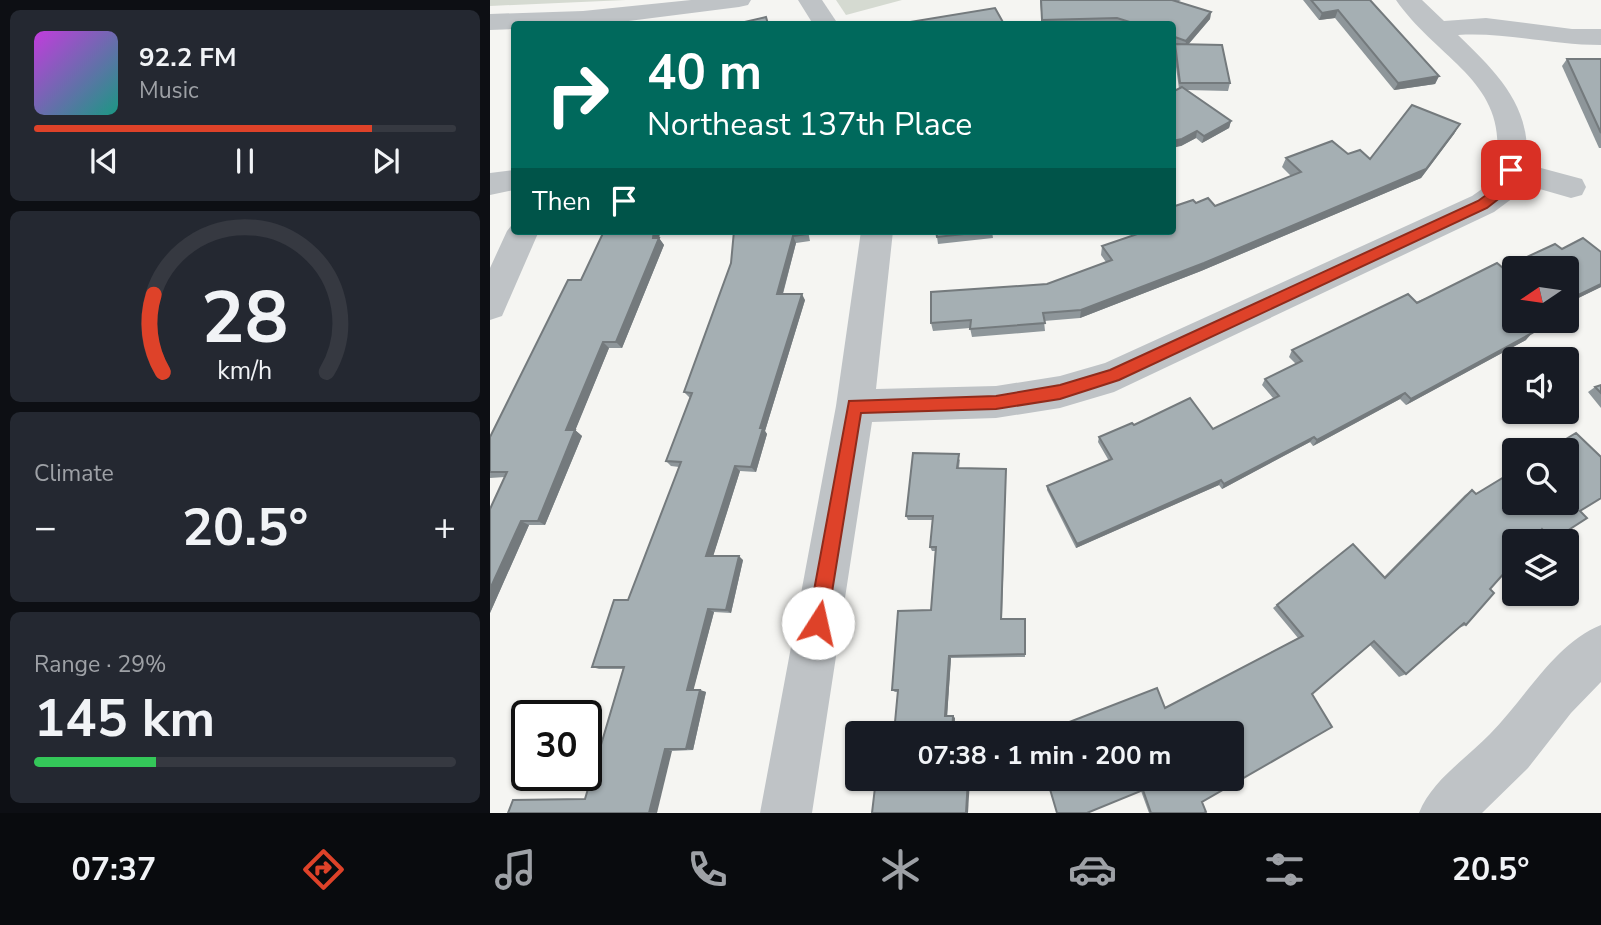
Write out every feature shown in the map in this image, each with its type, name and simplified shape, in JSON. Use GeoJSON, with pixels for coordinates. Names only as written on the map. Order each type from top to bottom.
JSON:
{"type":"FeatureCollection","features":[{"type":"Feature","properties":{"kind":"street"},"geometry":{"type":"LineString","coordinates":[[565,21],[679,10],[738,0]]}},
{"type":"Feature","properties":{"kind":"street"},"geometry":{"type":"LineString","coordinates":[[810,0],[823,21]]}},
{"type":"Feature","properties":{"kind":"street"},"geometry":{"type":"LineString","coordinates":[[855,406],[996,402],[1060,392],[1114,376],[1483,204],[1506,187],[1511,170],[1512,132],[1502,102],[1408,0]]}},
{"type":"Feature","properties":{"kind":"street"},"geometry":{"type":"LineString","coordinates":[[490,22],[511,22]]}},
{"type":"Feature","properties":{"kind":"street"},"geometry":{"type":"LineString","coordinates":[[1436,29],[1486,26],[1572,37],[1601,37]]}},
{"type":"Feature","properties":{"kind":"street"},"geometry":{"type":"LineString","coordinates":[[1511,170],[1571,187]]}},
{"type":"Feature","properties":{"kind":"street"},"geometry":{"type":"LineString","coordinates":[[490,184],[511,180]]}},
{"type":"Feature","properties":{"kind":"street"},"geometry":{"type":"LineString","coordinates":[[490,306],[521,235]]}},
{"type":"Feature","properties":{"kind":"street"},"geometry":{"type":"LineString","coordinates":[[786,813],[855,406],[876,235]]}},
{"type":"Feature","properties":{"kind":"street"},"geometry":{"type":"LineString","coordinates":[[1445,813],[1510,750],[1554,696],[1601,648]]}},
{"type":"Feature","properties":{"kind":"shaded area"},"geometry":{"type":"Polygon","coordinates":[[[490,0],[626,0],[490,6],[490,0]]]}},
{"type":"Feature","properties":{"kind":"shaded area"},"geometry":{"type":"Polygon","coordinates":[[[836,0],[902,0],[846,15],[836,0]]]}},
{"type":"Feature","properties":{"kind":"building"},"geometry":{"type":"Polygon","coordinates":[[[1041,0],[1172,0],[1211,12],[1186,41],[1176,37],[1176,21],[1126,21],[1117,18],[1042,20],[1041,0]]]}},
{"type":"Feature","properties":{"kind":"building"},"geometry":{"type":"Polygon","coordinates":[[[1311,0],[1370,0],[1439,76],[1398,83],[1338,10],[1322,13],[1311,0]]]}},
{"type":"Feature","properties":{"kind":"building"},"geometry":{"type":"Polygon","coordinates":[[[995,8],[1002,21],[916,21],[995,8]]]}},
{"type":"Feature","properties":{"kind":"building"},"geometry":{"type":"Polygon","coordinates":[[[766,17],[767,21],[749,21],[766,17]]]}},
{"type":"Feature","properties":{"kind":"building"},"geometry":{"type":"Polygon","coordinates":[[[1176,44],[1222,45],[1230,83],[1180,83],[1176,44]]]}},
{"type":"Feature","properties":{"kind":"building"},"geometry":{"type":"Polygon","coordinates":[[[1567,59],[1601,59],[1601,133],[1567,59]]]}},
{"type":"Feature","properties":{"kind":"building"},"geometry":{"type":"Polygon","coordinates":[[[1182,87],[1231,121],[1204,136],[1197,131],[1176,140],[1176,90],[1182,87]]]}},
{"type":"Feature","properties":{"kind":"building"},"geometry":{"type":"Polygon","coordinates":[[[1412,105],[1460,124],[1426,169],[1204,263],[1081,310],[1043,313],[1045,323],[970,329],[971,320],[931,323],[931,292],[1047,284],[1112,260],[1102,246],[1134,235],[1176,235],[1176,206],[1208,198],[1215,206],[1301,172],[1286,158],[1332,141],[1348,154],[1360,150],[1370,159],[1412,105]]]}},
{"type":"Feature","properties":{"kind":"building"},"geometry":{"type":"Polygon","coordinates":[[[602,235],[653,235],[653,238],[659,238],[616,342],[603,342],[566,430],[575,430],[538,521],[521,521],[490,589],[490,509],[507,472],[490,472],[490,437],[568,280],[581,280],[602,235]]]}},
{"type":"Feature","properties":{"kind":"building"},"geometry":{"type":"Polygon","coordinates":[[[734,235],[800,235],[793,236],[777,294],[802,294],[760,428],[763,428],[751,467],[735,466],[706,556],[739,556],[726,610],[708,609],[687,690],[700,690],[686,749],[665,749],[649,813],[508,813],[513,800],[585,799],[587,791],[602,791],[602,741],[624,667],[592,667],[614,600],[628,600],[681,462],[666,461],[692,393],[684,392],[731,263],[734,235]]]}},
{"type":"Feature","properties":{"kind":"building"},"geometry":{"type":"Polygon","coordinates":[[[1583,238],[1601,252],[1601,284],[1579,295],[1579,256],[1529,256],[1555,244],[1562,249],[1583,238]]]}},
{"type":"Feature","properties":{"kind":"building"},"geometry":{"type":"Polygon","coordinates":[[[1497,263],[1502,267],[1502,333],[1532,333],[1411,399],[1405,393],[1317,440],[1314,437],[1224,484],[1221,480],[1077,544],[1047,486],[1112,459],[1099,437],[1132,423],[1134,425],[1190,398],[1213,429],[1279,396],[1265,379],[1302,361],[1292,350],[1408,294],[1417,303],[1497,263]]]}},
{"type":"Feature","properties":{"kind":"building"},"geometry":{"type":"Polygon","coordinates":[[[1576,433],[1601,457],[1601,498],[1580,511],[1587,518],[1570,529],[1502,529],[1502,576],[1490,589],[1494,593],[1466,625],[1464,623],[1406,674],[1374,641],[1312,694],[1332,727],[1244,778],[1244,721],[1072,721],[1157,688],[1165,708],[1303,636],[1277,605],[1353,544],[1385,578],[1472,490],[1476,494],[1502,478],[1502,515],[1579,515],[1579,438],[1568,438],[1576,433]]]}},
{"type":"Feature","properties":{"kind":"building"},"geometry":{"type":"Polygon","coordinates":[[[913,453],[959,454],[957,468],[1006,469],[1001,619],[1025,619],[1025,654],[949,656],[945,716],[953,716],[953,721],[895,721],[898,690],[892,690],[898,611],[931,610],[936,547],[930,547],[933,516],[906,516],[913,453]]]}},
{"type":"Feature","properties":{"kind":"building"},"geometry":{"type":"Polygon","coordinates":[[[875,791],[967,791],[966,813],[872,813],[875,791]]]}},
{"type":"Feature","properties":{"kind":"building"},"geometry":{"type":"Polygon","coordinates":[[[1051,791],[1141,791],[1087,813],[1057,813],[1051,791]]]}},
{"type":"Feature","properties":{"kind":"building"},"geometry":{"type":"Polygon","coordinates":[[[1143,791],[1221,791],[1202,802],[1206,812],[1204,813],[1151,813],[1143,791]]]}},
{"type":"Feature","properties":{"kind":"route"},"geometry":{"type":"LineString","coordinates":[[818,623],[855,406],[996,402],[1060,392],[1114,376],[1483,204],[1506,187],[1511,170]]}}]}
